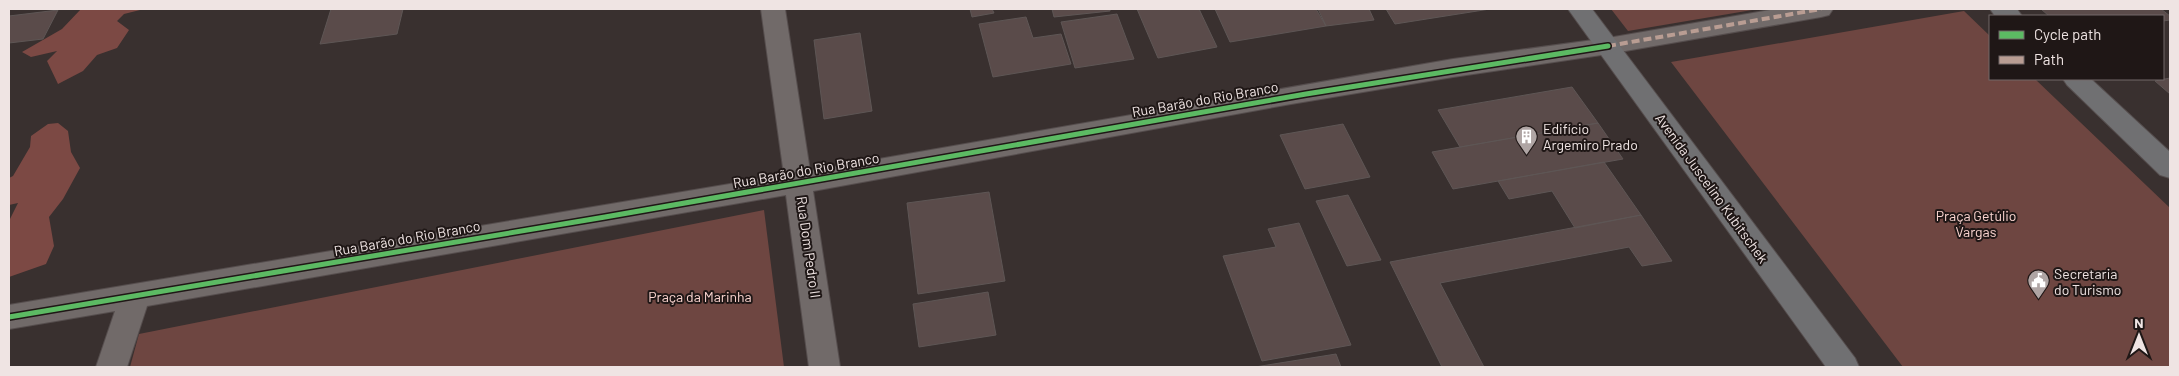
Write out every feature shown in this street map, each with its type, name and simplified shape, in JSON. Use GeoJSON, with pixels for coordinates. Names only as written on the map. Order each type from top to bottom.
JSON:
{"type":"FeatureCollection","features":[{"type":"Feature","properties":{"kind":"main road","name":"Avenida Juscelino Kubitschek"},"geometry":{"type":"LineString","coordinates":[[1580,9],[1844,367]]}},
{"type":"Feature","properties":{"kind":"main road"},"geometry":{"type":"LineString","coordinates":[[2077,80],[2170,168]]}},
{"type":"Feature","properties":{"kind":"street","name":"Rua Dom Pedro II"},"geometry":{"type":"LineString","coordinates":[[773,9],[825,367]]}},
{"type":"Feature","properties":{"kind":"street","name":"Rua Barão do Rio Branco"},"geometry":{"type":"LineString","coordinates":[[9,317],[799,183],[1301,94],[1608,46],[1821,9]]}},
{"type":"Feature","properties":{"kind":"street"},"geometry":{"type":"LineString","coordinates":[[112,367],[134,296]]}},
{"type":"Feature","properties":{"kind":"green space"},"geometry":{"type":"Polygon","coordinates":[[[1611,9],[1758,9],[1628,31],[1611,9]]]}},
{"type":"Feature","properties":{"kind":"green space","name":"Praça Getúlio Vargas"},"geometry":{"type":"Polygon","coordinates":[[[1964,11],[1989,35],[1989,80],[2036,80],[2170,208],[2170,367],[1903,367],[1671,62],[1964,11]]]}},
{"type":"Feature","properties":{"kind":"green space","name":"Praça da Marinha"},"geometry":{"type":"Polygon","coordinates":[[[764,210],[784,367],[130,367],[139,334],[764,210]]]}},
{"type":"Feature","properties":{"kind":"shaded area"},"geometry":{"type":"Polygon","coordinates":[[[81,9],[144,9],[124,14],[117,21],[129,30],[117,48],[97,55],[83,71],[58,84],[47,61],[57,51],[31,57],[22,52],[62,29],[81,9]]]}},
{"type":"Feature","properties":{"kind":"shaded area"},"geometry":{"type":"Polygon","coordinates":[[[58,123],[68,131],[71,152],[80,168],[63,199],[49,217],[54,246],[46,264],[9,277],[9,221],[18,203],[9,205],[9,178],[13,176],[30,147],[31,136],[48,124],[58,123]]]}},
{"type":"Feature","properties":{"kind":"building"},"geometry":{"type":"Polygon","coordinates":[[[331,9],[403,9],[397,34],[320,44],[331,9]]]}},
{"type":"Feature","properties":{"kind":"building"},"geometry":{"type":"Polygon","coordinates":[[[970,9],[992,9],[994,13],[972,17],[970,9]]]}},
{"type":"Feature","properties":{"kind":"building"},"geometry":{"type":"Polygon","coordinates":[[[1052,9],[1110,9],[1110,11],[1054,17],[1052,9]]]}},
{"type":"Feature","properties":{"kind":"building"},"geometry":{"type":"Polygon","coordinates":[[[1137,9],[1199,9],[1217,47],[1158,58],[1137,9]]]}},
{"type":"Feature","properties":{"kind":"building"},"geometry":{"type":"Polygon","coordinates":[[[1215,9],[1316,9],[1326,26],[1230,42],[1215,9]]]}},
{"type":"Feature","properties":{"kind":"building"},"geometry":{"type":"Polygon","coordinates":[[[1318,9],[1369,9],[1374,20],[1326,26],[1318,9]]]}},
{"type":"Feature","properties":{"kind":"building"},"geometry":{"type":"Polygon","coordinates":[[[1386,9],[1490,9],[1395,24],[1386,9]]]}},
{"type":"Feature","properties":{"kind":"building"},"geometry":{"type":"Polygon","coordinates":[[[2041,9],[2161,9],[2170,16],[2170,20],[2164,21],[2164,15],[2048,15],[2041,9]]]}},
{"type":"Feature","properties":{"kind":"building"},"geometry":{"type":"Polygon","coordinates":[[[58,10],[43,39],[9,43],[9,16],[58,10]]]}},
{"type":"Feature","properties":{"kind":"building"},"geometry":{"type":"Polygon","coordinates":[[[1117,14],[1134,59],[1075,68],[1061,22],[1117,14]]]}},
{"type":"Feature","properties":{"kind":"building"},"geometry":{"type":"Polygon","coordinates":[[[1026,17],[1033,38],[1061,34],[1071,64],[993,77],[979,24],[1026,17]]]}},
{"type":"Feature","properties":{"kind":"building"},"geometry":{"type":"Polygon","coordinates":[[[860,33],[872,111],[824,119],[814,40],[860,33]]]}},
{"type":"Feature","properties":{"kind":"building"},"geometry":{"type":"Polygon","coordinates":[[[2170,78],[2170,94],[2155,81],[2170,78]]]}},
{"type":"Feature","properties":{"kind":"building"},"geometry":{"type":"Polygon","coordinates":[[[1572,87],[1598,123],[1460,147],[1438,110],[1572,87]]]}},
{"type":"Feature","properties":{"kind":"building","name":"Edifício Argemiro Prado"},"geometry":{"type":"Polygon","coordinates":[[[1598,123],[1623,159],[1453,189],[1432,152],[1598,123]]]}},
{"type":"Feature","properties":{"kind":"building"},"geometry":{"type":"Polygon","coordinates":[[[1343,124],[1370,177],[1305,189],[1280,135],[1343,124]]]}},
{"type":"Feature","properties":{"kind":"building"},"geometry":{"type":"Polygon","coordinates":[[[1604,162],[1641,215],[1575,228],[1552,191],[1509,199],[1498,181],[1604,162]]]}},
{"type":"Feature","properties":{"kind":"building"},"geometry":{"type":"Polygon","coordinates":[[[989,192],[1005,281],[918,294],[907,203],[989,192]]]}},
{"type":"Feature","properties":{"kind":"building"},"geometry":{"type":"Polygon","coordinates":[[[1348,195],[1381,260],[1347,266],[1316,201],[1348,195]]]}},
{"type":"Feature","properties":{"kind":"building"},"geometry":{"type":"Polygon","coordinates":[[[1641,215],[1672,261],[1642,266],[1629,247],[1440,283],[1484,367],[1442,367],[1390,262],[1641,215]]]}},
{"type":"Feature","properties":{"kind":"building"},"geometry":{"type":"Polygon","coordinates":[[[1299,223],[1351,345],[1262,361],[1223,256],[1276,247],[1268,229],[1299,223]]]}},
{"type":"Feature","properties":{"kind":"building"},"geometry":{"type":"Polygon","coordinates":[[[988,292],[996,335],[919,347],[913,304],[988,292]]]}},
{"type":"Feature","properties":{"kind":"building"},"geometry":{"type":"Polygon","coordinates":[[[1336,354],[1341,367],[1255,367],[1336,354]]]}},
{"type":"Feature","properties":{"kind":"marked path"},"geometry":{"type":"LineString","coordinates":[[1608,46],[1821,9]]}},
{"type":"Feature","properties":{"kind":"cycle path"},"geometry":{"type":"LineString","coordinates":[[9,317],[605,217],[1105,128],[1608,46]]}},
{"type":"Feature","properties":{"kind":"place","name":"Edifício Argemiro Prado"},"geometry":{"type":"Point","coordinates":[1527,155]}},
{"type":"Feature","properties":{"kind":"place","name":"Secretaria do Turismo"},"geometry":{"type":"Point","coordinates":[2038,300]}}]}
